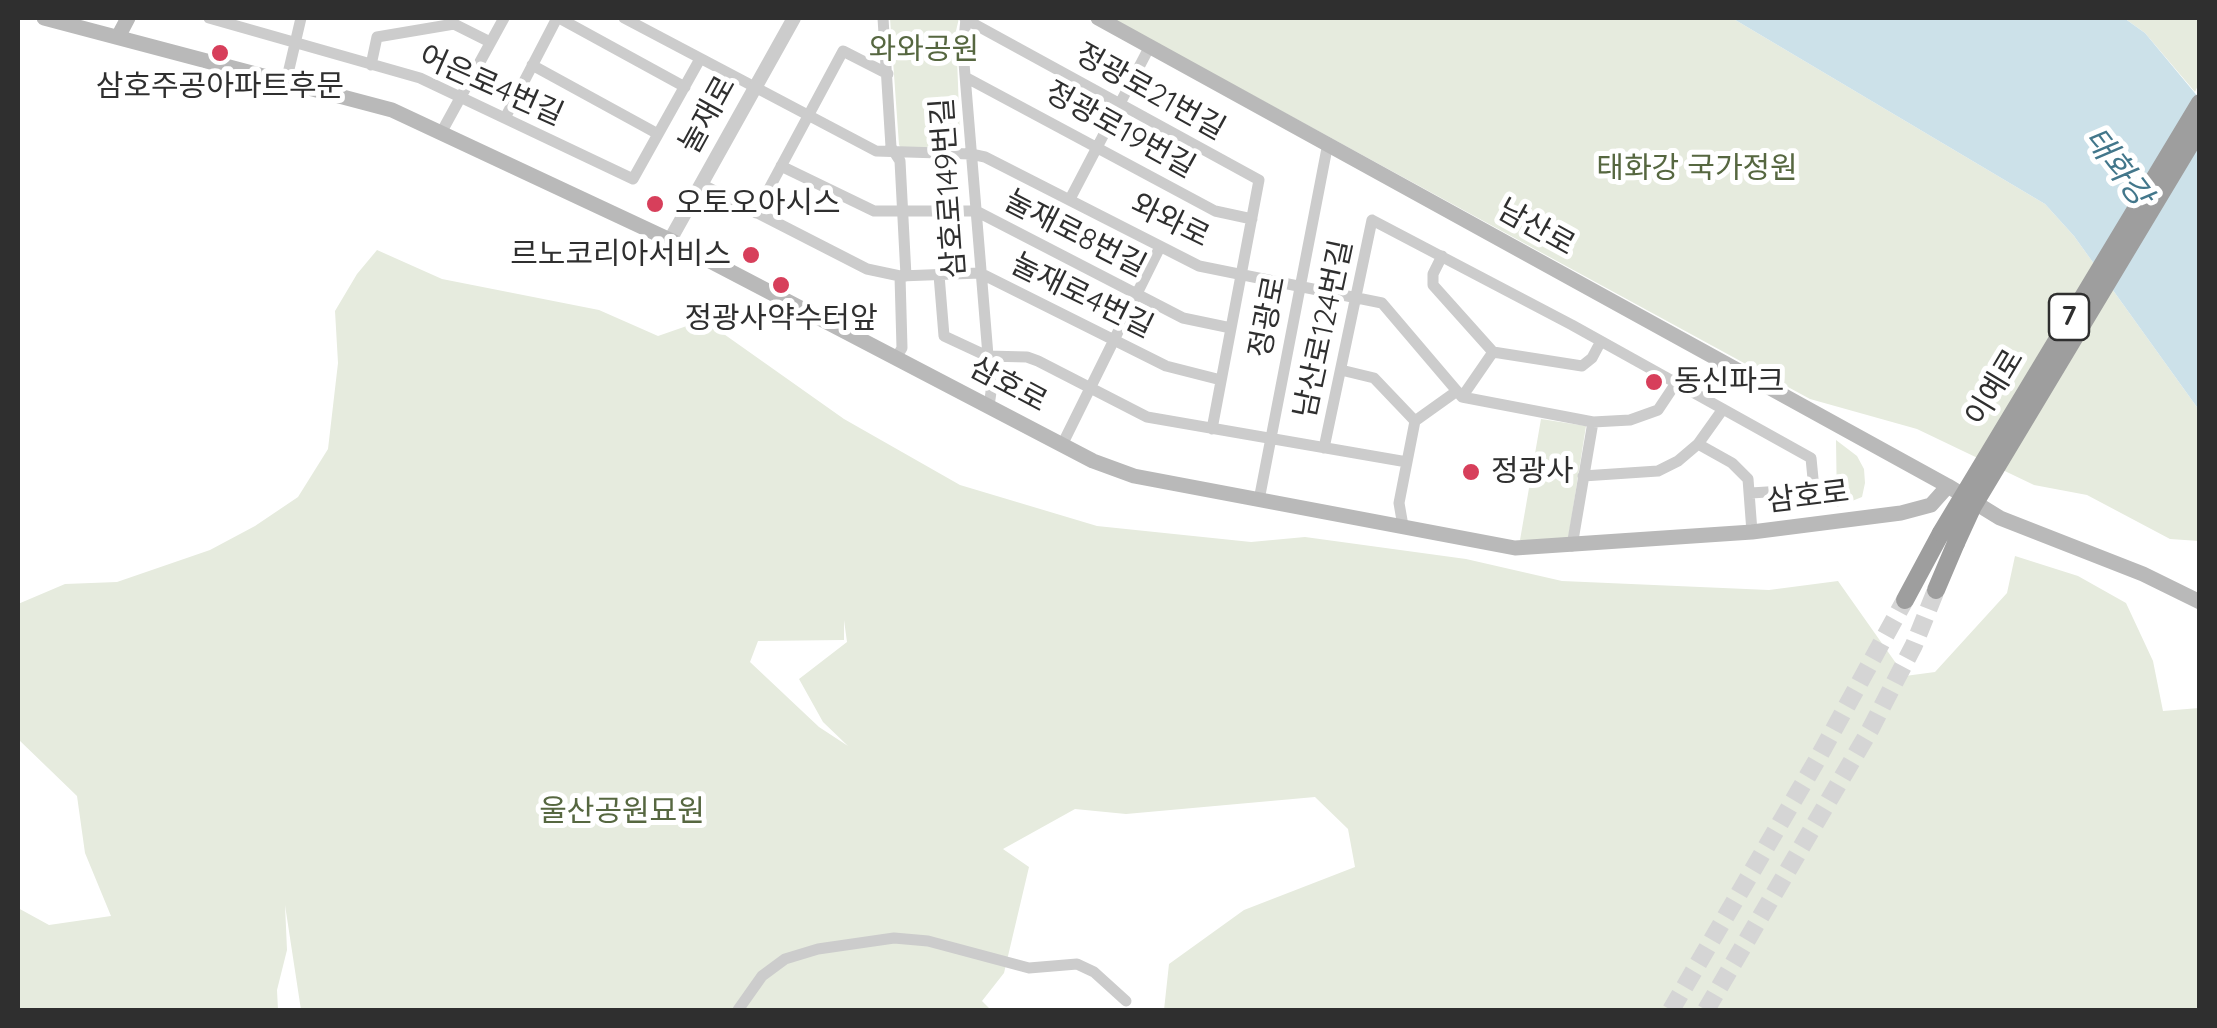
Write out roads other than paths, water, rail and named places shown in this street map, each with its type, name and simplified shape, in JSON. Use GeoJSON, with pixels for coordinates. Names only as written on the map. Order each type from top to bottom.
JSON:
{"type":"FeatureCollection","features":[{"type":"Feature","properties":{"kind":"highway","name":"이예로"},"geometry":{"type":"LineString","coordinates":[[1936,590],[1948,538],[2200,103]]}},
{"type":"Feature","properties":{"kind":"highway","name":"이예로"},"geometry":{"type":"LineString","coordinates":[[1905,600],[1973,506],[2200,128]]}},
{"type":"Feature","properties":{"kind":"main road","name":"삼호로"},"geometry":{"type":"LineString","coordinates":[[44,18],[392,110],[670,240],[1062,444],[1134,476],[1514,548],[1752,532],[1901,513],[1930,505],[1948,486]]}},
{"type":"Feature","properties":{"kind":"main road"},"geometry":{"type":"LineString","coordinates":[[118,37],[128,18]]}},
{"type":"Feature","properties":{"kind":"main road","name":"남산로"},"geometry":{"type":"LineString","coordinates":[[1098,18],[1948,486]]}},
{"type":"Feature","properties":{"kind":"main road"},"geometry":{"type":"LineString","coordinates":[[1948,486],[2000,518],[2143,574],[2200,602]]}},
{"type":"Feature","properties":{"kind":"main road"},"geometry":{"type":"LineString","coordinates":[[1990,509],[2106,551],[2200,593]]}},
{"type":"Feature","properties":{"kind":"street","name":"어은로4번길"},"geometry":{"type":"LineString","coordinates":[[208,18],[420,78],[633,179],[658,134]]}},
{"type":"Feature","properties":{"kind":"street"},"geometry":{"type":"LineString","coordinates":[[286,82],[301,18]]}},
{"type":"Feature","properties":{"kind":"street"},"geometry":{"type":"LineString","coordinates":[[441,133],[504,18]]}},
{"type":"Feature","properties":{"kind":"street"},"geometry":{"type":"LineString","coordinates":[[505,118],[558,18],[684,87]]}},
{"type":"Feature","properties":{"kind":"street","name":"와와로"},"geometry":{"type":"LineString","coordinates":[[624,18],[871,149],[894,154],[971,154],[1070,199],[1199,266],[1382,303],[1459,394]]}},
{"type":"Feature","properties":{"kind":"street","name":"눌재로"},"geometry":{"type":"LineString","coordinates":[[670,240],[794,18]]}},
{"type":"Feature","properties":{"kind":"street"},"geometry":{"type":"LineString","coordinates":[[883,18],[902,212],[902,348],[896,358]]}},
{"type":"Feature","properties":{"kind":"street","name":"삼호로149번길"},"geometry":{"type":"LineString","coordinates":[[965,18],[962,33],[989,406]]}},
{"type":"Feature","properties":{"kind":"street","name":"정광로21번길"},"geometry":{"type":"LineString","coordinates":[[965,18],[1259,180],[1252,219]]}},
{"type":"Feature","properties":{"kind":"street"},"geometry":{"type":"LineString","coordinates":[[372,65],[377,37],[431,22],[454,24],[490,42]]}},
{"type":"Feature","properties":{"kind":"street"},"geometry":{"type":"LineString","coordinates":[[1070,199],[1150,46]]}},
{"type":"Feature","properties":{"kind":"street"},"geometry":{"type":"LineString","coordinates":[[756,213],[843,51],[888,74]]}},
{"type":"Feature","properties":{"kind":"street"},"geometry":{"type":"LineString","coordinates":[[532,65],[658,134],[700,59]]}},
{"type":"Feature","properties":{"kind":"street","name":"정광로19번길"},"geometry":{"type":"LineString","coordinates":[[966,78],[1215,210],[1252,219]]}},
{"type":"Feature","properties":{"kind":"street","name":"정광로"},"geometry":{"type":"LineString","coordinates":[[1259,500],[1328,143]]}},
{"type":"Feature","properties":{"kind":"street","name":"눌재로8번길"},"geometry":{"type":"LineString","coordinates":[[781,166],[861,207],[902,212],[976,212],[1183,318],[1231,328]]}},
{"type":"Feature","properties":{"kind":"street","name":"눌재로4번길"},"geometry":{"type":"LineString","coordinates":[[700,184],[867,270],[903,276],[980,273],[1166,366],[1221,380]]}},
{"type":"Feature","properties":{"kind":"street"},"geometry":{"type":"LineString","coordinates":[[1212,429],[1252,219]]}},
{"type":"Feature","properties":{"kind":"street","name":"남산로124번길"},"geometry":{"type":"LineString","coordinates":[[1324,448],[1372,220],[1442,256]]}},
{"type":"Feature","properties":{"kind":"street"},"geometry":{"type":"LineString","coordinates":[[1062,444],[1160,247]]}},
{"type":"Feature","properties":{"kind":"street"},"geometry":{"type":"LineString","coordinates":[[1602,342],[1582,366],[1494,352],[1433,285],[1433,274],[1442,256],[1602,342],[1812,458],[1814,489],[1751,492]]}},
{"type":"Feature","properties":{"kind":"street","name":"삼호로149번길"},"geometry":{"type":"LineString","coordinates":[[939,275],[944,336],[987,356]]}},
{"type":"Feature","properties":{"kind":"street"},"geometry":{"type":"LineString","coordinates":[[1404,526],[1398,503],[1415,421],[1459,394],[1494,352]]}},
{"type":"Feature","properties":{"kind":"street"},"geometry":{"type":"LineString","coordinates":[[987,356],[1027,357],[1147,417],[1406,462]]}},
{"type":"Feature","properties":{"kind":"street"},"geometry":{"type":"LineString","coordinates":[[1341,370],[1374,378],[1415,421]]}},
{"type":"Feature","properties":{"kind":"street"},"geometry":{"type":"LineString","coordinates":[[1459,394],[1592,422],[1644,417],[1658,410],[1676,383]]}},
{"type":"Feature","properties":{"kind":"street"},"geometry":{"type":"LineString","coordinates":[[1583,476],[1658,470],[1678,461],[1698,444],[1723,409]]}},
{"type":"Feature","properties":{"kind":"street"},"geometry":{"type":"LineString","coordinates":[[1572,546],[1592,422]]}},
{"type":"Feature","properties":{"kind":"street"},"geometry":{"type":"LineString","coordinates":[[1698,444],[1744,472],[1751,492],[1752,532]]}},
{"type":"Feature","properties":{"kind":"street"},"geometry":{"type":"LineString","coordinates":[[738,1010],[762,976],[784,960],[818,949],[894,938],[928,941],[1029,968],[1076,964],[1094,972],[1126,1001]]}},
{"type":"Feature","properties":{"kind":"water","name":"태화강"},"geometry":{"type":"Polygon","coordinates":[[[1732,18],[2124,18],[2145,33],[2199,98],[2199,410],[2074,236],[2045,204],[1732,18]]]}},
{"type":"Feature","properties":{"kind":"tunnel"},"geometry":{"type":"LineString","coordinates":[[1706,1010],[1870,730],[1914,645],[1936,590]]}},
{"type":"Feature","properties":{"kind":"tunnel"},"geometry":{"type":"LineString","coordinates":[[1671,1010],[1905,600]]}},
{"type":"Feature","properties":{"kind":"place","name":"삼호주공아파트후문"},"geometry":{"type":"Point","coordinates":[220,53]}},
{"type":"Feature","properties":{"kind":"place","name":"오토오아시스"},"geometry":{"type":"Point","coordinates":[655,204]}},
{"type":"Feature","properties":{"kind":"place","name":"르노코리아서비스"},"geometry":{"type":"Point","coordinates":[751,255]}},
{"type":"Feature","properties":{"kind":"place","name":"정광사약수터앞"},"geometry":{"type":"Point","coordinates":[781,285]}},
{"type":"Feature","properties":{"kind":"place","name":"동신파크"},"geometry":{"type":"Point","coordinates":[1654,382]}},
{"type":"Feature","properties":{"kind":"place","name":"정광사"},"geometry":{"type":"Point","coordinates":[1471,472]}},
{"type":"Feature","properties":{"kind":"park label","name":"와와공원"},"geometry":{"type":"Point","coordinates":[924,50]}},
{"type":"Feature","properties":{"kind":"park label","name":"태화강 국가정원"},"geometry":{"type":"Point","coordinates":[1697,169]}},
{"type":"Feature","properties":{"kind":"park label","name":"울산공원묘원"},"geometry":{"type":"Point","coordinates":[622,812]}}]}
